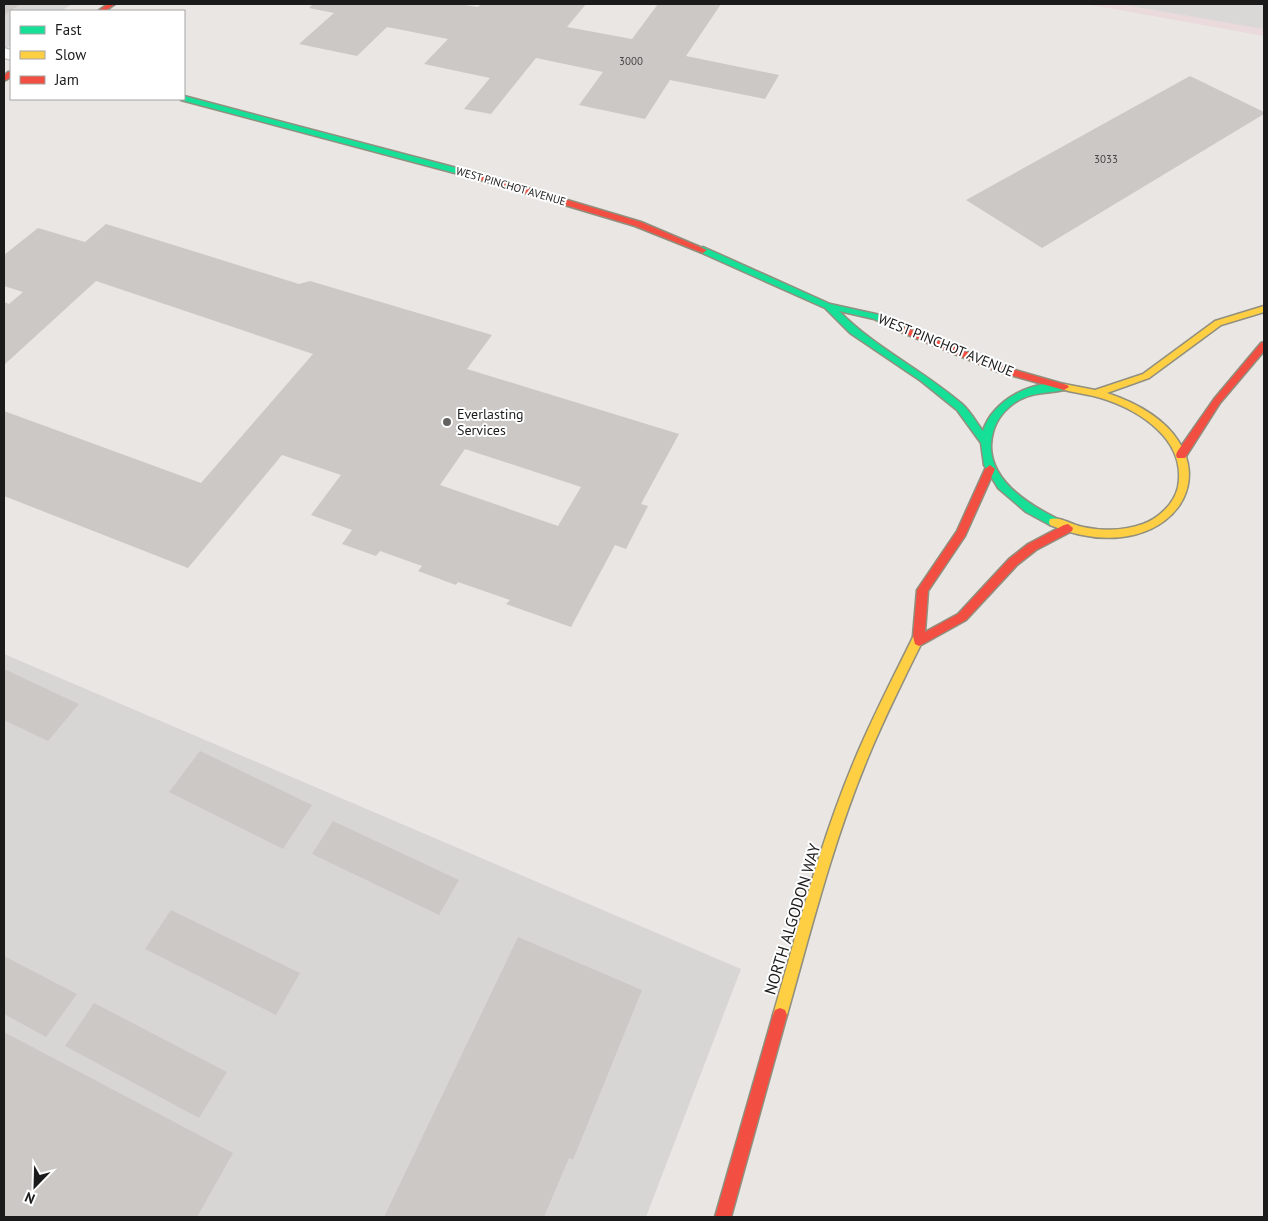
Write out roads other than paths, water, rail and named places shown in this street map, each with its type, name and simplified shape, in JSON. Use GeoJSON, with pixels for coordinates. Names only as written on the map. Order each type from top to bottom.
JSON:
{"type":"FeatureCollection","features":[{"type":"Feature","properties":{"kind":"street","name":"WEST PINCHOT AVENUE"},"geometry":{"type":"LineString","coordinates":[[185,98],[526,189],[638,224],[727,259],[828,306],[877,317],[913,334],[1002,370],[1064,387]]}},
{"type":"Feature","properties":{"kind":"street","name":"WEST PINCHOT AVENUE"},"geometry":{"type":"LineString","coordinates":[[828,306],[853,331],[924,379],[960,408],[984,440]]}},
{"type":"Feature","properties":{"kind":"street"},"geometry":{"type":"LineString","coordinates":[[1099,392],[1146,376],[1218,323],[1264,309]]}},
{"type":"Feature","properties":{"kind":"street"},"geometry":{"type":"LineString","coordinates":[[1181,455],[1217,401],[1264,345]]}},
{"type":"Feature","properties":{"kind":"street"},"geometry":{"type":"LineString","coordinates":[[1064,387],[1099,392],[1126,402],[1149,417],[1168,435],[1181,455],[1186,476],[1183,496],[1172,513],[1152,526],[1127,533],[1098,534],[1068,528],[1035,514],[1008,493],[990,469],[985,454],[984,440],[990,418],[1008,400],[1034,390],[1064,387]]}},
{"type":"Feature","properties":{"kind":"street","name":"NORTH ALGODON WAY"},"geometry":{"type":"LineString","coordinates":[[723,1217],[813,899],[843,806],[861,759],[919,641],[923,590],[962,533],[990,469]]}},
{"type":"Feature","properties":{"kind":"street"},"geometry":{"type":"LineString","coordinates":[[919,641],[962,617],[1012,562],[1032,547],[1068,528]]}},
{"type":"Feature","properties":{"kind":"place","name":"Everlasting Services"},"geometry":{"type":"Point","coordinates":[447,422]}}]}
